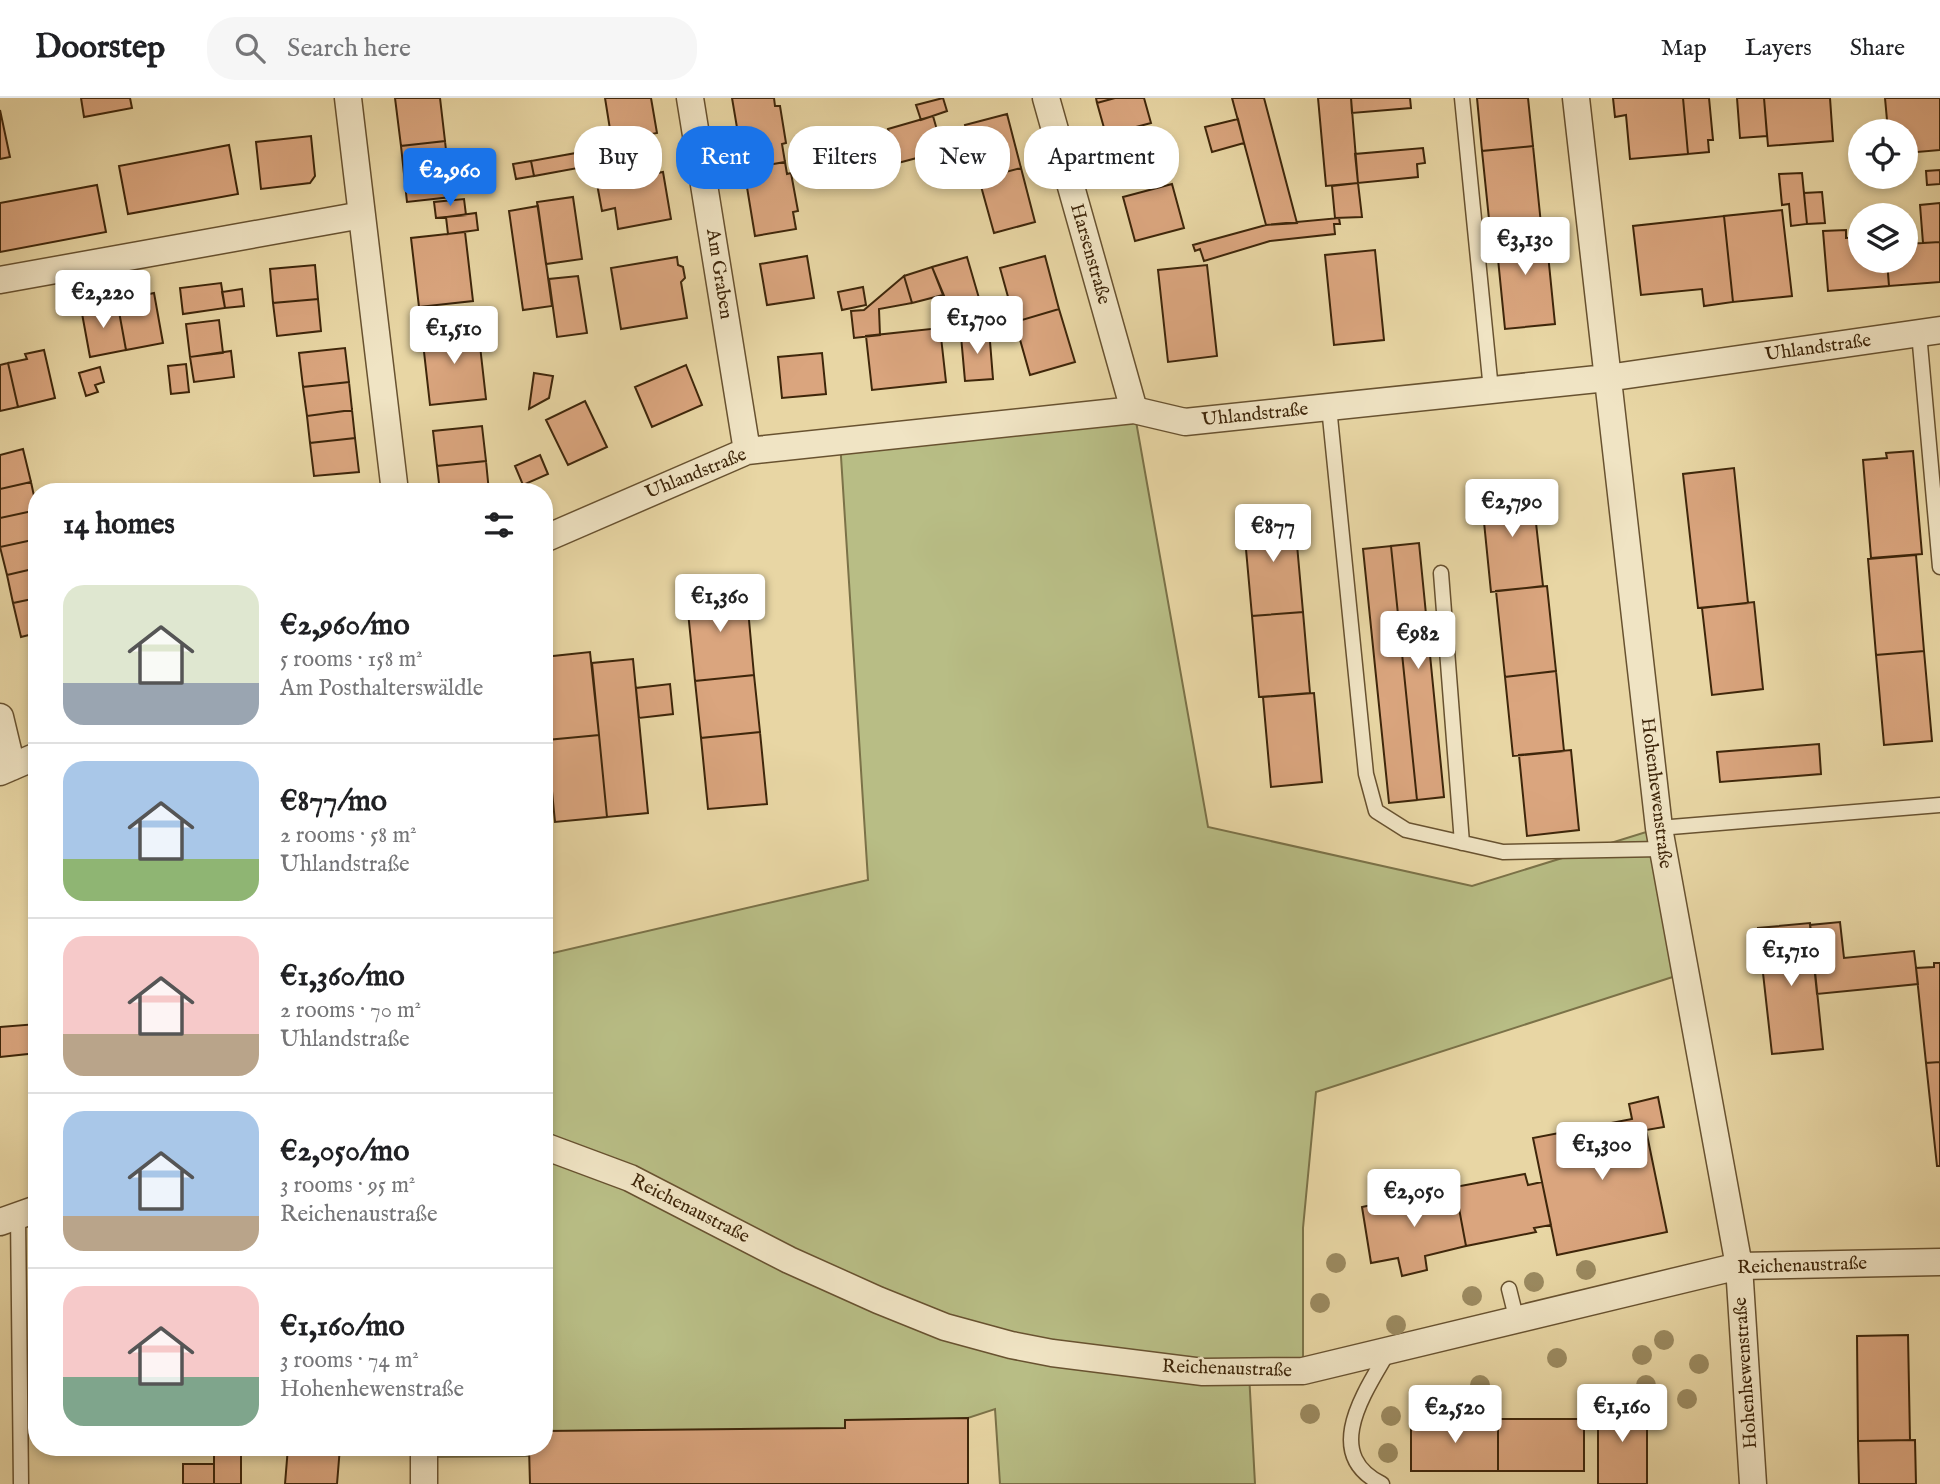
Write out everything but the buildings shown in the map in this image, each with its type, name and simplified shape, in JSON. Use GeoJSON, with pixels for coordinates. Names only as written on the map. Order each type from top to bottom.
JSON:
{"type":"FeatureCollection","features":[{"type":"Feature","properties":{"kind":"street"},"geometry":{"type":"LineString","coordinates":[[348,98],[394,483]]}},
{"type":"Feature","properties":{"kind":"street","name":"Am Graben"},"geometry":{"type":"LineString","coordinates":[[690,98],[747,450]]}},
{"type":"Feature","properties":{"kind":"street","name":"Harsenstraße"},"geometry":{"type":"LineString","coordinates":[[1046,98],[1134,410]]}},
{"type":"Feature","properties":{"kind":"street","name":"Hohenhewenstraße"},"geometry":{"type":"LineString","coordinates":[[1576,98],[1661,839],[1739,1266],[1753,1484]]}},
{"type":"Feature","properties":{"kind":"street"},"geometry":{"type":"LineString","coordinates":[[0,280],[362,215]]}},
{"type":"Feature","properties":{"kind":"street","name":"Uhlandstraße"},"geometry":{"type":"LineString","coordinates":[[553,535],[747,450],[1134,410],[1185,422],[1607,378],[1930,332]]}},
{"type":"Feature","properties":{"kind":"street"},"geometry":{"type":"LineString","coordinates":[[0,717],[6,769],[28,760]]}},
{"type":"Feature","properties":{"kind":"street","name":"Reichenaustraße"},"geometry":{"type":"LineString","coordinates":[[553,1149],[630,1178],[789,1260],[945,1327],[1011,1345],[1150,1367],[1226,1372],[1303,1371],[1739,1266],[1940,1262]]}},
{"type":"Feature","properties":{"kind":"street"},"geometry":{"type":"LineString","coordinates":[[424,1456],[424,1484]]}},
{"type":"Feature","properties":{"kind":"lane"},"geometry":{"type":"LineString","coordinates":[[1462,98],[1491,390]]}},
{"type":"Feature","properties":{"kind":"lane"},"geometry":{"type":"LineString","coordinates":[[1930,332],[1940,567]]}},
{"type":"Feature","properties":{"kind":"lane"},"geometry":{"type":"LineString","coordinates":[[1329,407],[1366,774],[1376,811],[1406,830],[1503,852],[1661,839],[1940,805]]}},
{"type":"Feature","properties":{"kind":"lane"},"geometry":{"type":"LineString","coordinates":[[1441,573],[1462,842]]}},
{"type":"Feature","properties":{"kind":"lane"},"geometry":{"type":"LineString","coordinates":[[18,1215],[21,1484]]}},
{"type":"Feature","properties":{"kind":"lane"},"geometry":{"type":"LineString","coordinates":[[1509,1289],[1517,1321]]}},
{"type":"Feature","properties":{"kind":"lane"},"geometry":{"type":"LineString","coordinates":[[1382,1484],[1358,1465],[1350,1447],[1360,1402],[1388,1352]]}},
{"type":"Feature","properties":{"kind":"green space"},"geometry":{"type":"Polygon","coordinates":[[[1134,410],[1208,827],[1472,886],[1659,828],[1685,973],[1316,1092],[1303,1228],[1303,1371],[1249,1373],[1255,1484],[1000,1484],[995,1409],[846,1458],[553,1436],[553,953],[868,880],[840,441],[1134,410]]]}},
{"type":"Feature","properties":{"kind":"green space"},"geometry":{"type":"Polygon","coordinates":[[[424,1456],[530,1456],[424,1457],[424,1456]]]}}]}
